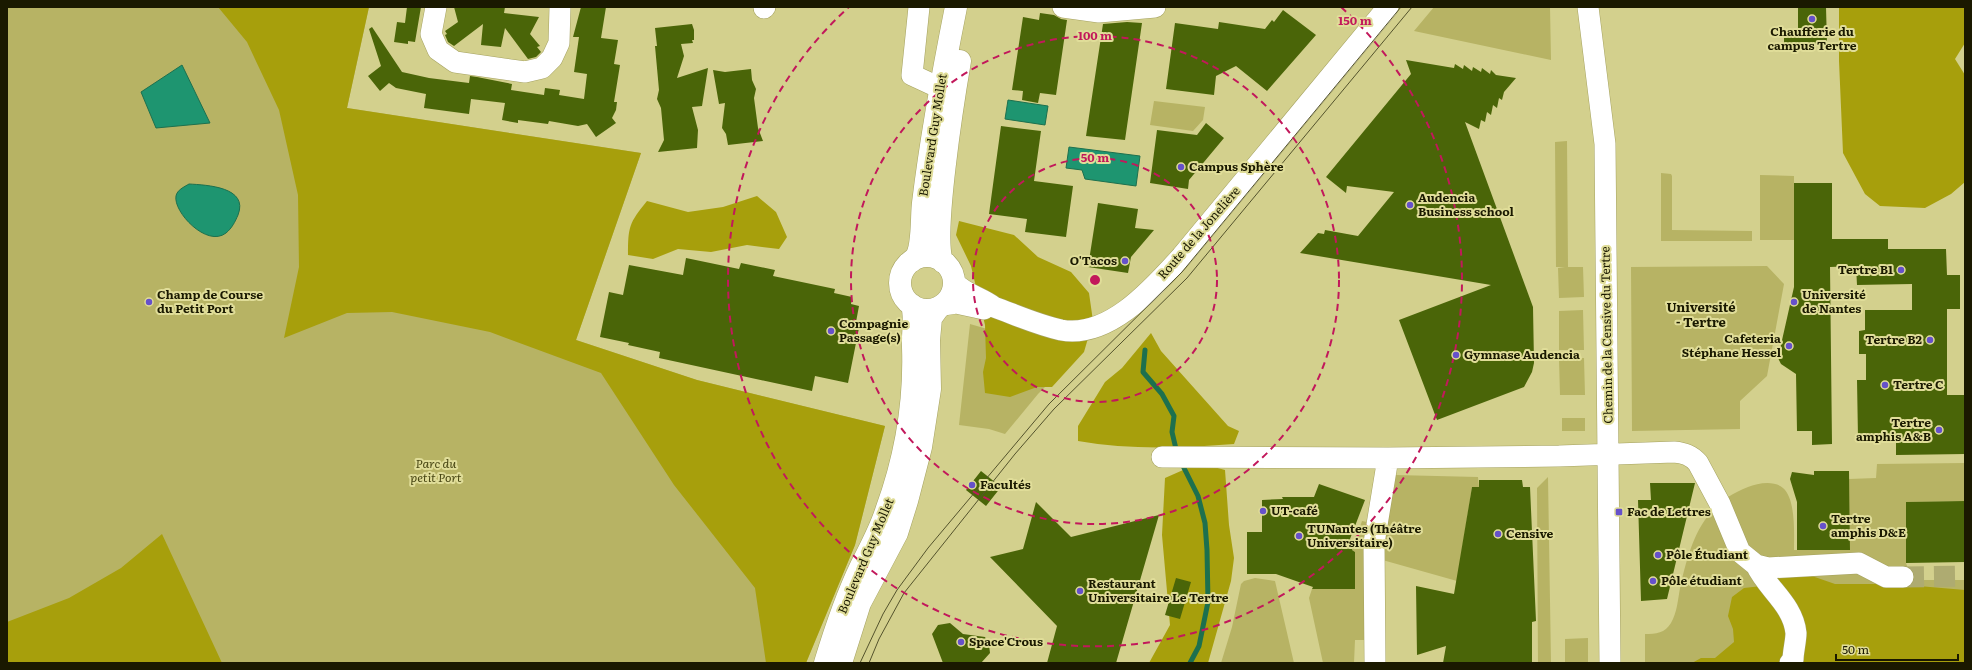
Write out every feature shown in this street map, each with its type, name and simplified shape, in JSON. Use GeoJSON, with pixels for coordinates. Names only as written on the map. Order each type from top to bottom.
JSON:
{"type":"FeatureCollection","features":[{"type":"Feature","properties":{"kind":"main road","name":"Boulevard Guy Mollet"},"geometry":{"type":"LineString","coordinates":[[912,261],[916,258],[920,248],[921,219],[928,158],[956,7]]}},
{"type":"Feature","properties":{"kind":"main road","name":"Boulevard Guy Mollet"},"geometry":{"type":"LineString","coordinates":[[943,262],[940,252],[940,237],[945,161],[956,84],[972,7]]}},
{"type":"Feature","properties":{"kind":"main road"},"geometry":{"type":"LineString","coordinates":[[922,257],[930,257],[943,262],[952,273],[954,282],[951,294],[941,306],[925,310],[912,305],[904,297],[900,282],[903,272],[912,261],[922,257]]}},
{"type":"Feature","properties":{"kind":"main road","name":"Boulevard Guy Mollet"},"geometry":{"type":"LineString","coordinates":[[825,663],[853,586],[886,511],[900,466],[907,432],[913,388],[912,331],[914,313],[912,305]]}},
{"type":"Feature","properties":{"kind":"main road","name":"Boulevard Guy Mollet"},"geometry":{"type":"LineString","coordinates":[[841,663],[860,603],[897,533],[907,501],[921,447],[927,405],[931,318],[941,306]]}},
{"type":"Feature","properties":{"kind":"street"},"geometry":{"type":"LineString","coordinates":[[436,7],[431,34],[438,50],[455,62],[525,72],[542,68],[552,58],[559,43],[560,7]]}},
{"type":"Feature","properties":{"kind":"street"},"geometry":{"type":"LineString","coordinates":[[919,7],[912,75],[940,88]]}},
{"type":"Feature","properties":{"kind":"street"},"geometry":{"type":"LineString","coordinates":[[1063,7],[1099,12],[1155,7]]}},
{"type":"Feature","properties":{"kind":"street","name":"Chemin de la Censive du Tertre"},"geometry":{"type":"LineString","coordinates":[[1588,7],[1605,144],[1610,663]]}},
{"type":"Feature","properties":{"kind":"street","name":"Route de la Jonelière"},"geometry":{"type":"LineString","coordinates":[[954,282],[962,290],[986,301],[994,307],[1061,330],[1073,331],[1096,326],[1108,321],[1148,293],[1182,256],[1384,8]]}},
{"type":"Feature","properties":{"kind":"street","name":"Route de la Jonelière"},"geometry":{"type":"LineString","coordinates":[[941,306],[956,303],[984,309],[994,307]]}},
{"type":"Feature","properties":{"kind":"street"},"geometry":{"type":"LineString","coordinates":[[1162,457],[1388,458],[1684,453],[1694,458],[1720,504],[1740,552],[1756,565],[1768,568],[1859,564],[1886,577],[1903,577]]}},
{"type":"Feature","properties":{"kind":"street"},"geometry":{"type":"LineString","coordinates":[[1375,663],[1374,543],[1388,458]]}},
{"type":"Feature","properties":{"kind":"street"},"geometry":{"type":"LineString","coordinates":[[1756,565],[1761,576],[1787,606],[1796,633],[1792,660],[1790,663]]}},
{"type":"Feature","properties":{"kind":"green space","name":"Parc du petit Port"},"geometry":{"type":"Polygon","coordinates":[[[7,7],[369,7],[347,108],[641,153],[576,340],[697,380],[885,426],[855,545],[806,663],[7,662],[7,7]]]}},
{"type":"Feature","properties":{"kind":"green space"},"geometry":{"type":"Polygon","coordinates":[[[1434,7],[1550,7],[1551,60],[1414,31],[1434,7]]]}},
{"type":"Feature","properties":{"kind":"green space"},"geometry":{"type":"Polygon","coordinates":[[[1154,101],[1205,107],[1203,120],[1193,131],[1150,125],[1154,101]]]}},
{"type":"Feature","properties":{"kind":"green space"},"geometry":{"type":"Polygon","coordinates":[[[1567,141],[1568,267],[1583,267],[1584,297],[1559,298],[1558,268],[1565,267],[1556,267],[1555,142],[1567,141]]]}},
{"type":"Feature","properties":{"kind":"green space"},"geometry":{"type":"Polygon","coordinates":[[[1661,173],[1671,174],[1672,176],[1672,230],[1752,231],[1752,241],[1661,241],[1661,173]]]}},
{"type":"Feature","properties":{"kind":"green space"},"geometry":{"type":"Polygon","coordinates":[[[1760,175],[1794,176],[1794,240],[1760,240],[1760,175]]]}},
{"type":"Feature","properties":{"kind":"green space"},"geometry":{"type":"Polygon","coordinates":[[[1767,266],[1784,284],[1767,376],[1740,401],[1740,429],[1632,431],[1631,267],[1767,266]]]}},
{"type":"Feature","properties":{"kind":"green space"},"geometry":{"type":"Polygon","coordinates":[[[1583,310],[1584,350],[1559,350],[1559,311],[1583,310]]]}},
{"type":"Feature","properties":{"kind":"green space"},"geometry":{"type":"Polygon","coordinates":[[[970,324],[1077,355],[1038,394],[1005,434],[989,429],[959,425],[970,324]]]}},
{"type":"Feature","properties":{"kind":"green space"},"geometry":{"type":"Polygon","coordinates":[[[1584,358],[1585,395],[1560,395],[1559,359],[1584,358]]]}},
{"type":"Feature","properties":{"kind":"green space"},"geometry":{"type":"Polygon","coordinates":[[[1562,418],[1585,418],[1585,431],[1562,431],[1562,418]]]}},
{"type":"Feature","properties":{"kind":"green space"},"geometry":{"type":"Polygon","coordinates":[[[1965,463],[1965,501],[1906,502],[1906,563],[1912,580],[1965,580],[1965,663],[1645,663],[1645,634],[1653,634],[1663,631],[1671,623],[1676,610],[1688,556],[1700,528],[1708,515],[1719,504],[1732,495],[1756,484],[1771,483],[1779,485],[1787,493],[1792,508],[1794,550],[1850,550],[1849,479],[1876,478],[1877,464],[1965,463]]]}},
{"type":"Feature","properties":{"kind":"green space"},"geometry":{"type":"Polygon","coordinates":[[[1395,475],[1478,477],[1479,487],[1472,487],[1457,581],[1379,559],[1395,475]]]}},
{"type":"Feature","properties":{"kind":"green space"},"geometry":{"type":"Polygon","coordinates":[[[1548,477],[1551,663],[1538,663],[1537,488],[1548,477]]]}},
{"type":"Feature","properties":{"kind":"green space"},"geometry":{"type":"Polygon","coordinates":[[[1362,521],[1372,523],[1367,640],[1355,640],[1354,663],[1323,663],[1309,598],[1312,589],[1355,589],[1355,552],[1352,550],[1362,521]]]}},
{"type":"Feature","properties":{"kind":"green space"},"geometry":{"type":"Polygon","coordinates":[[[1255,578],[1275,581],[1294,663],[1221,663],[1232,627],[1241,584],[1244,581],[1255,578]]]}},
{"type":"Feature","properties":{"kind":"green space"},"geometry":{"type":"Polygon","coordinates":[[[1588,638],[1588,663],[1565,663],[1565,639],[1588,638]]]}},
{"type":"Feature","properties":{"kind":"shaded area"},"geometry":{"type":"Polygon","coordinates":[[[218,7],[369,7],[347,108],[641,153],[576,340],[697,380],[885,426],[855,545],[806,663],[766,663],[755,588],[674,485],[601,373],[490,332],[392,312],[347,313],[284,338],[299,267],[298,195],[279,110],[247,42],[218,7]]]}},
{"type":"Feature","properties":{"kind":"shaded area"},"geometry":{"type":"Polygon","coordinates":[[[1839,7],[1965,7],[1965,43],[1955,59],[1965,75],[1965,182],[1951,194],[1925,208],[1880,206],[1865,194],[1843,153],[1839,61],[1839,7]]]}},
{"type":"Feature","properties":{"kind":"shaded area"},"geometry":{"type":"Polygon","coordinates":[[[182,65],[210,123],[156,128],[141,92],[182,65]]]}},
{"type":"Feature","properties":{"kind":"shaded area"},"geometry":{"type":"Polygon","coordinates":[[[1008,100],[1048,106],[1045,125],[1005,119],[1008,100]]]}},
{"type":"Feature","properties":{"kind":"shaded area"},"geometry":{"type":"Polygon","coordinates":[[[1069,147],[1140,156],[1136,186],[1085,179],[1082,170],[1066,168],[1069,147]]]}},
{"type":"Feature","properties":{"kind":"shaded area"},"geometry":{"type":"Polygon","coordinates":[[[189,184],[206,185],[224,189],[238,198],[240,206],[238,215],[233,225],[226,233],[218,236],[210,236],[201,232],[185,219],[180,211],[176,196],[179,190],[189,184]]]}},
{"type":"Feature","properties":{"kind":"shaded area"},"geometry":{"type":"Polygon","coordinates":[[[757,196],[776,212],[787,237],[779,249],[747,245],[711,252],[678,249],[653,259],[628,255],[629,231],[636,215],[647,201],[688,212],[723,207],[757,196]]]}},
{"type":"Feature","properties":{"kind":"shaded area"},"geometry":{"type":"Polygon","coordinates":[[[959,221],[1014,235],[1038,257],[1071,272],[1089,293],[1093,321],[1084,352],[1052,387],[1037,387],[1010,397],[985,393],[983,372],[986,358],[985,325],[971,266],[956,235],[959,221]]]}},
{"type":"Feature","properties":{"kind":"shaded area"},"geometry":{"type":"Polygon","coordinates":[[[1151,333],[1161,351],[1228,426],[1239,431],[1234,444],[1136,447],[1078,441],[1078,426],[1105,382],[1122,368],[1151,333]]]}},
{"type":"Feature","properties":{"kind":"shaded area"},"geometry":{"type":"Polygon","coordinates":[[[1199,463],[1225,470],[1229,525],[1234,558],[1231,581],[1208,663],[1149,663],[1170,625],[1162,535],[1165,478],[1199,463]]]}},
{"type":"Feature","properties":{"kind":"shaded area"},"geometry":{"type":"Polygon","coordinates":[[[162,534],[222,663],[7,662],[7,622],[69,598],[121,568],[162,534]]]}},
{"type":"Feature","properties":{"kind":"shaded area"},"geometry":{"type":"Polygon","coordinates":[[[1781,575],[1809,575],[1835,584],[1895,584],[1965,590],[1965,663],[1692,663],[1701,658],[1715,658],[1734,642],[1733,629],[1728,616],[1732,597],[1744,588],[1762,586],[1781,575]]]}},
{"type":"Feature","properties":{"kind":"building"},"geometry":{"type":"Polygon","coordinates":[[[407,7],[421,7],[415,42],[408,41],[408,44],[394,42],[397,22],[405,23],[407,7]]]}},
{"type":"Feature","properties":{"kind":"building"},"geometry":{"type":"Polygon","coordinates":[[[454,7],[505,7],[504,13],[539,17],[530,34],[540,46],[537,47],[541,52],[536,57],[528,59],[505,28],[501,47],[481,45],[483,24],[454,46],[448,42],[445,31],[458,22],[454,7]]]}},
{"type":"Feature","properties":{"kind":"building"},"geometry":{"type":"Polygon","coordinates":[[[581,7],[606,7],[601,38],[618,40],[614,64],[620,65],[614,102],[617,102],[616,110],[612,118],[616,123],[596,137],[587,124],[578,126],[549,121],[548,124],[518,120],[518,123],[502,120],[505,103],[471,99],[469,114],[424,108],[426,94],[396,88],[389,83],[380,91],[368,76],[381,66],[369,29],[372,27],[402,72],[429,78],[469,83],[470,76],[477,77],[512,84],[511,90],[544,95],[545,88],[560,90],[559,95],[584,99],[587,74],[574,72],[579,37],[573,37],[581,7]]]}},
{"type":"Feature","properties":{"kind":"building","name":"Chaufferie du campus Tertre"},"geometry":{"type":"Polygon","coordinates":[[[1798,7],[1826,7],[1827,44],[1784,45],[1784,31],[1798,31],[1798,7]]]}},
{"type":"Feature","properties":{"kind":"building"},"geometry":{"type":"Polygon","coordinates":[[[1283,10],[1316,35],[1267,91],[1236,66],[1216,76],[1214,95],[1166,89],[1175,23],[1218,29],[1219,22],[1265,29],[1272,20],[1274,22],[1283,10]]]}},
{"type":"Feature","properties":{"kind":"building"},"geometry":{"type":"Polygon","coordinates":[[[1040,13],[1054,15],[1061,19],[1067,20],[1056,95],[1040,93],[1038,103],[1022,100],[1023,91],[1012,90],[1023,17],[1039,20],[1040,13]]]}},
{"type":"Feature","properties":{"kind":"building"},"geometry":{"type":"Polygon","coordinates":[[[1127,22],[1142,23],[1125,140],[1086,136],[1103,24],[1127,22]]]}},
{"type":"Feature","properties":{"kind":"building"},"geometry":{"type":"Polygon","coordinates":[[[692,24],[694,30],[694,40],[692,40],[693,43],[681,44],[684,56],[677,78],[708,68],[702,106],[692,107],[698,130],[697,148],[658,152],[664,140],[661,108],[657,99],[659,90],[655,28],[692,24]]]}},
{"type":"Feature","properties":{"kind":"building"},"geometry":{"type":"Polygon","coordinates":[[[1406,60],[1454,68],[1455,64],[1463,69],[1464,65],[1472,71],[1473,67],[1481,72],[1482,68],[1490,74],[1491,70],[1496,75],[1516,78],[1504,92],[1502,100],[1499,98],[1497,108],[1493,105],[1491,115],[1487,112],[1485,122],[1481,120],[1479,129],[1465,122],[1533,307],[1534,363],[1532,372],[1524,387],[1437,420],[1399,320],[1491,285],[1300,253],[1318,233],[1324,234],[1325,230],[1358,236],[1394,192],[1347,186],[1346,193],[1326,177],[1411,74],[1406,60]]]}},
{"type":"Feature","properties":{"kind":"building"},"geometry":{"type":"Polygon","coordinates":[[[751,69],[752,80],[756,89],[754,98],[758,128],[763,141],[728,145],[726,134],[722,128],[725,103],[719,104],[713,70],[725,72],[751,69]]]}},
{"type":"Feature","properties":{"kind":"building"},"geometry":{"type":"Polygon","coordinates":[[[1206,123],[1224,138],[1189,180],[1188,189],[1150,183],[1157,130],[1197,135],[1206,123]]]}},
{"type":"Feature","properties":{"kind":"building"},"geometry":{"type":"Polygon","coordinates":[[[1001,126],[1041,131],[1034,181],[1073,186],[1066,237],[1025,232],[1027,219],[989,214],[1001,126]]]}},
{"type":"Feature","properties":{"kind":"building"},"geometry":{"type":"Polygon","coordinates":[[[1794,183],[1832,183],[1832,239],[1888,239],[1888,249],[1946,249],[1947,275],[1960,275],[1960,309],[1947,309],[1947,395],[1965,395],[1965,454],[1896,455],[1896,438],[1858,438],[1857,380],[1866,380],[1866,354],[1859,354],[1859,331],[1865,330],[1865,310],[1912,310],[1912,284],[1857,285],[1856,266],[1830,267],[1832,444],[1812,445],[1812,431],[1797,431],[1796,374],[1781,364],[1778,358],[1794,287],[1794,183]]]}},
{"type":"Feature","properties":{"kind":"building"},"geometry":{"type":"Polygon","coordinates":[[[1098,203],[1138,209],[1135,228],[1154,230],[1131,257],[1128,273],[1088,267],[1098,203]]]}},
{"type":"Feature","properties":{"kind":"building"},"geometry":{"type":"Polygon","coordinates":[[[686,258],[739,269],[741,263],[775,270],[773,276],[835,289],[834,293],[852,297],[851,304],[859,306],[856,322],[860,323],[848,383],[815,376],[812,391],[659,358],[660,352],[628,345],[629,343],[600,337],[609,292],[623,295],[629,265],[683,275],[686,258]]]}},
{"type":"Feature","properties":{"kind":"building"},"geometry":{"type":"Polygon","coordinates":[[[981,471],[1001,487],[986,506],[966,490],[981,471]]]}},
{"type":"Feature","properties":{"kind":"building","name":"Tertre amphis D&E"},"geometry":{"type":"Polygon","coordinates":[[[1814,471],[1849,471],[1850,550],[1797,550],[1797,502],[1790,479],[1792,472],[1814,475],[1814,471]]]}},
{"type":"Feature","properties":{"kind":"building","name":"Censive"},"geometry":{"type":"Polygon","coordinates":[[[1479,480],[1522,480],[1523,487],[1530,487],[1536,621],[1532,622],[1532,663],[1443,663],[1446,646],[1417,655],[1416,586],[1454,594],[1472,487],[1479,487],[1479,480]]]}},
{"type":"Feature","properties":{"kind":"building","name":"Pôle Étudiant"},"geometry":{"type":"Polygon","coordinates":[[[1650,483],[1695,483],[1667,599],[1641,601],[1638,500],[1651,500],[1650,483]]]}},
{"type":"Feature","properties":{"kind":"building","name":"TUNantes (Théâtre Universitaire)"},"geometry":{"type":"Polygon","coordinates":[[[1319,484],[1365,500],[1350,539],[1355,540],[1352,550],[1355,552],[1355,589],[1312,589],[1313,587],[1276,574],[1247,574],[1247,532],[1262,532],[1262,500],[1283,499],[1282,497],[1314,497],[1319,484]]]}},
{"type":"Feature","properties":{"kind":"building"},"geometry":{"type":"Polygon","coordinates":[[[1965,501],[1965,562],[1906,563],[1906,502],[1965,501]]]}},
{"type":"Feature","properties":{"kind":"building","name":"Restaurant Universitaire Le Tertre"},"geometry":{"type":"Polygon","coordinates":[[[1036,502],[1071,537],[1159,515],[1116,663],[1047,663],[1057,626],[990,557],[1023,549],[1036,502]]]}},
{"type":"Feature","properties":{"kind":"building"},"geometry":{"type":"Polygon","coordinates":[[[1176,578],[1191,582],[1180,619],[1165,615],[1176,578]]]}},
{"type":"Feature","properties":{"kind":"building","name":"Space'Crous"},"geometry":{"type":"Polygon","coordinates":[[[950,623],[963,634],[985,637],[989,645],[990,653],[981,663],[943,663],[932,634],[938,625],[950,623]]]}},
{"type":"Feature","properties":{"kind":"waterway"},"geometry":{"type":"LineString","coordinates":[[1145,350],[1143,372],[1162,394],[1174,416],[1172,432],[1176,449]]}},
{"type":"Feature","properties":{"kind":"waterway"},"geometry":{"type":"LineString","coordinates":[[1183,466],[1198,496],[1205,523],[1207,550],[1208,602],[1199,646],[1190,663]]}},
{"type":"Feature","properties":{"kind":"tunnel"},"geometry":{"type":"LineString","coordinates":[[1903,577],[1965,576]]}},
{"type":"Feature","properties":{"kind":"tram line"},"geometry":{"type":"LineString","coordinates":[[860,663],[883,614],[897,590],[928,548],[1049,404],[1182,272],[1401,7]]}},
{"type":"Feature","properties":{"kind":"tram line"},"geometry":{"type":"LineString","coordinates":[[869,663],[879,639],[904,593],[1015,454],[1054,409],[1187,278],[1412,7]]}},
{"type":"Feature","properties":{"kind":"place","name":"Chaufferie du campus Tertre"},"geometry":{"type":"Point","coordinates":[1812,19]}},
{"type":"Feature","properties":{"kind":"place","name":"Campus Sphère"},"geometry":{"type":"Point","coordinates":[1181,167]}},
{"type":"Feature","properties":{"kind":"place","name":"Audencia Business school"},"geometry":{"type":"Point","coordinates":[1410,205]}},
{"type":"Feature","properties":{"kind":"place","name":"O'Tacos"},"geometry":{"type":"Point","coordinates":[1125,261]}},
{"type":"Feature","properties":{"kind":"place","name":"Tertre B1"},"geometry":{"type":"Point","coordinates":[1901,270]}},
{"type":"Feature","properties":{"kind":"place","name":"Champ de Course du Petit Port"},"geometry":{"type":"Point","coordinates":[149,302]}},
{"type":"Feature","properties":{"kind":"place","name":"Université de Nantes"},"geometry":{"type":"Point","coordinates":[1794,302]}},
{"type":"Feature","properties":{"kind":"place","name":"Compagnie Passage(s)"},"geometry":{"type":"Point","coordinates":[831,331]}},
{"type":"Feature","properties":{"kind":"place","name":"Tertre B2"},"geometry":{"type":"Point","coordinates":[1930,340]}},
{"type":"Feature","properties":{"kind":"place","name":"Cafeteria Stéphane Hessel"},"geometry":{"type":"Point","coordinates":[1789,346]}},
{"type":"Feature","properties":{"kind":"place","name":"Gymnase Audencia"},"geometry":{"type":"Point","coordinates":[1456,355]}},
{"type":"Feature","properties":{"kind":"place","name":"Tertre C"},"geometry":{"type":"Point","coordinates":[1885,385]}},
{"type":"Feature","properties":{"kind":"place","name":"Tertre amphis A&B"},"geometry":{"type":"Point","coordinates":[1939,430]}},
{"type":"Feature","properties":{"kind":"place","name":"Facultés"},"geometry":{"type":"Point","coordinates":[972,485]}},
{"type":"Feature","properties":{"kind":"place","name":"UT-café"},"geometry":{"type":"Point","coordinates":[1263,511]}},
{"type":"Feature","properties":{"kind":"place","name":"Fac de Lettres"},"geometry":{"type":"Point","coordinates":[1619,512]}},
{"type":"Feature","properties":{"kind":"place","name":"Tertre amphis D&E"},"geometry":{"type":"Point","coordinates":[1823,526]}},
{"type":"Feature","properties":{"kind":"place","name":"Censive"},"geometry":{"type":"Point","coordinates":[1498,534]}},
{"type":"Feature","properties":{"kind":"place","name":"TUNantes (Théâtre Universitaire)"},"geometry":{"type":"Point","coordinates":[1299,536]}},
{"type":"Feature","properties":{"kind":"place","name":"Pôle Étudiant"},"geometry":{"type":"Point","coordinates":[1658,555]}},
{"type":"Feature","properties":{"kind":"place","name":"Pôle étudiant"},"geometry":{"type":"Point","coordinates":[1653,581]}},
{"type":"Feature","properties":{"kind":"place","name":"Restaurant Universitaire Le Tertre"},"geometry":{"type":"Point","coordinates":[1080,591]}},
{"type":"Feature","properties":{"kind":"place","name":"Space'Crous"},"geometry":{"type":"Point","coordinates":[961,642]}},
{"type":"Feature","properties":{"kind":"district","name":"Université - Tertre"},"geometry":{"type":"Point","coordinates":[1701,314]}}]}
